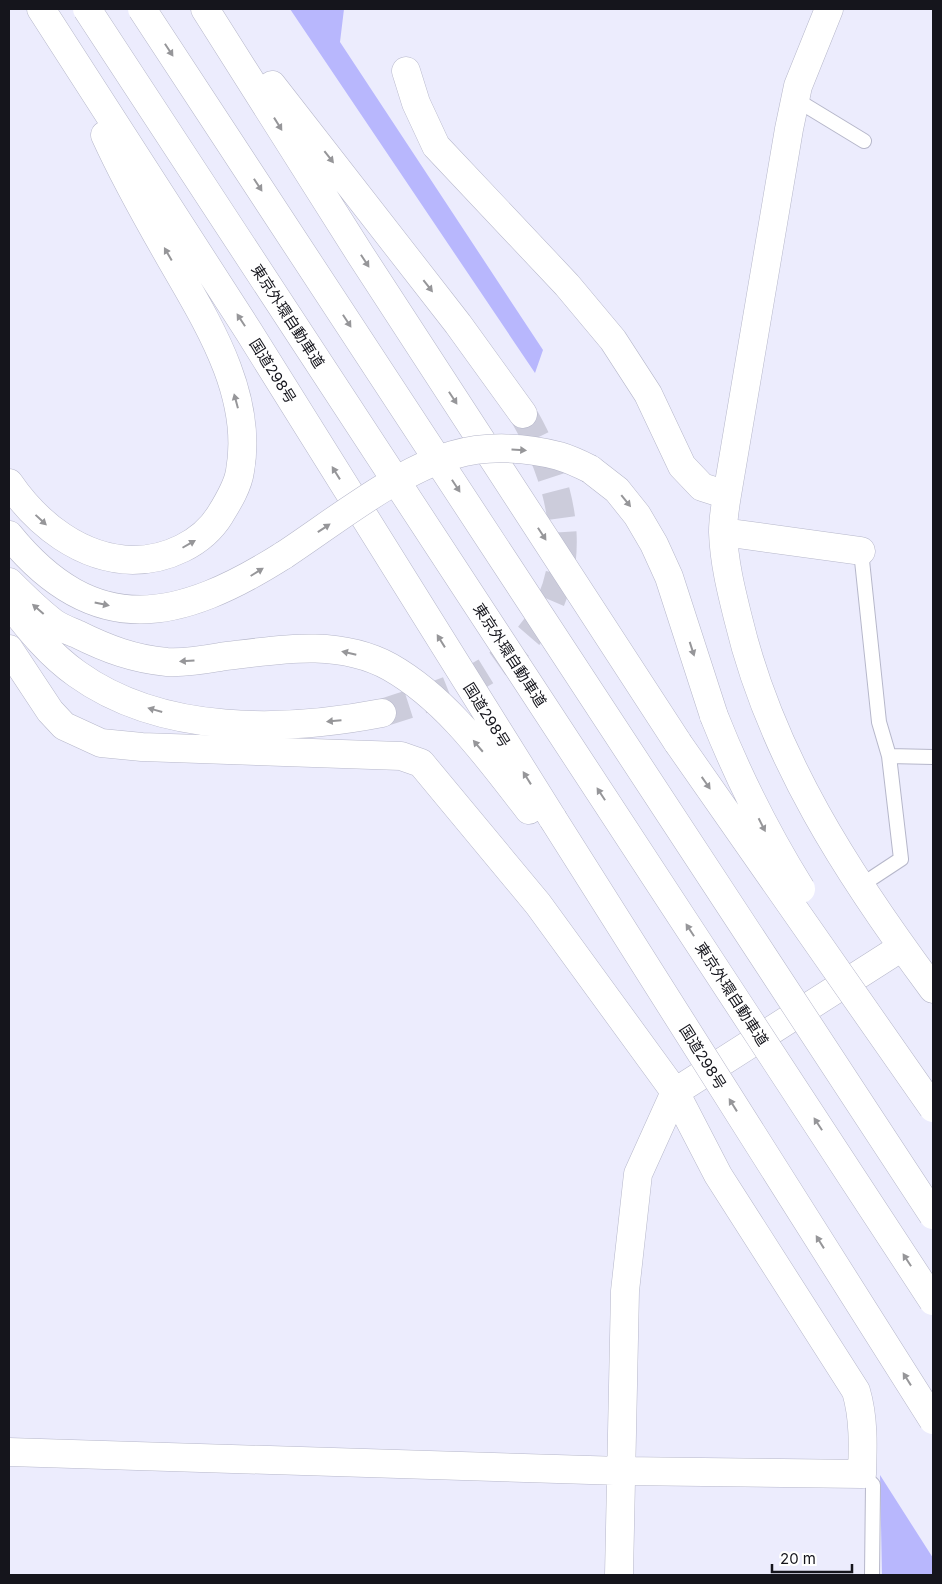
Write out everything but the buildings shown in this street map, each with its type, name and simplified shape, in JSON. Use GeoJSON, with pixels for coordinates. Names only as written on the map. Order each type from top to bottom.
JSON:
{"type":"FeatureCollection","features":[{"type":"Feature","properties":{"kind":"main road","name":"国道298号"},"geometry":{"type":"LineString","coordinates":[[41,9],[71,59],[249,332],[547,822],[718,1080],[933,1420]]}},
{"type":"Feature","properties":{"kind":"main road","name":"東京外環自動車道"},"geometry":{"type":"LineString","coordinates":[[87,9],[933,1301]]}},
{"type":"Feature","properties":{"kind":"main road"},"geometry":{"type":"LineString","coordinates":[[142,9],[933,1215]]}},
{"type":"Feature","properties":{"kind":"main road"},"geometry":{"type":"LineString","coordinates":[[206,9],[365,262],[678,743],[933,1108]]}},
{"type":"Feature","properties":{"kind":"main road"},"geometry":{"type":"LineString","coordinates":[[212,9],[458,324],[523,414]]}},
{"type":"Feature","properties":{"kind":"main road"},"geometry":{"type":"LineString","coordinates":[[829,9],[795,99],[727,495],[723,532],[727,571],[748,662],[775,733],[802,789],[860,886],[933,989]]}},
{"type":"Feature","properties":{"kind":"main road"},"geometry":{"type":"LineString","coordinates":[[9,483],[32,511],[73,544],[100,555],[133,560],[162,556],[190,545],[212,527],[229,502],[240,472],[243,441],[239,411],[230,377],[213,333],[123,175],[71,59]]}},
{"type":"Feature","properties":{"kind":"main road"},"geometry":{"type":"LineString","coordinates":[[406,71],[416,103],[436,146],[567,285],[613,340],[648,394],[682,466],[702,487],[727,495]]}},
{"type":"Feature","properties":{"kind":"main road"},"geometry":{"type":"LineString","coordinates":[[9,535],[44,573],[66,589],[92,602],[123,608],[152,609],[181,606],[243,581],[284,556],[382,490],[419,470],[453,455],[486,449],[523,449],[559,456],[590,469],[617,490],[637,515],[654,544],[669,577],[714,716],[739,779],[768,837],[812,907],[933,1085]]}},
{"type":"Feature","properties":{"kind":"main road"},"geometry":{"type":"LineString","coordinates":[[723,532],[860,551]]}},
{"type":"Feature","properties":{"kind":"main road"},"geometry":{"type":"LineString","coordinates":[[9,582],[55,624],[128,656],[168,662],[201,660],[281,648],[312,648],[341,651],[366,657],[390,668],[440,705],[547,822]]}},
{"type":"Feature","properties":{"kind":"main road"},"geometry":{"type":"LineString","coordinates":[[9,603],[50,652],[78,674],[114,695],[155,710],[200,720],[245,724],[339,721],[382,713]]}},
{"type":"Feature","properties":{"kind":"main road"},"geometry":{"type":"LineString","coordinates":[[9,649],[50,711],[64,726],[101,743],[142,747],[401,756],[421,763],[538,904],[675,1092],[718,1175],[856,1391],[860,1406],[863,1436],[862,1474],[622,1471],[9,1452]]}},
{"type":"Feature","properties":{"kind":"main road"},"geometry":{"type":"LineString","coordinates":[[619,1575],[625,1291],[638,1174],[675,1092],[902,947]]}},
{"type":"Feature","properties":{"kind":"lane"},"geometry":{"type":"LineString","coordinates":[[795,99],[864,141]]}},
{"type":"Feature","properties":{"kind":"lane"},"geometry":{"type":"LineString","coordinates":[[860,551],[879,722],[889,756],[901,859],[860,886]]}},
{"type":"Feature","properties":{"kind":"lane"},"geometry":{"type":"LineString","coordinates":[[889,756],[933,757]]}},
{"type":"Feature","properties":{"kind":"lane"},"geometry":{"type":"LineString","coordinates":[[862,1474],[873,1485],[872,1575]]}},
{"type":"Feature","properties":{"kind":"shaded area"},"geometry":{"type":"Polygon","coordinates":[[[290,9],[344,9],[340,42],[543,350],[535,373],[290,9]]]}},
{"type":"Feature","properties":{"kind":"shaded area"},"geometry":{"type":"Polygon","coordinates":[[[880,1475],[933,1558],[933,1575],[882,1575],[880,1475]]]}},
{"type":"Feature","properties":{"kind":"tunnel"},"geometry":{"type":"LineString","coordinates":[[382,713],[454,688],[496,665],[528,637],[549,606],[560,571],[563,534],[557,495],[543,455],[523,414]]}}]}
